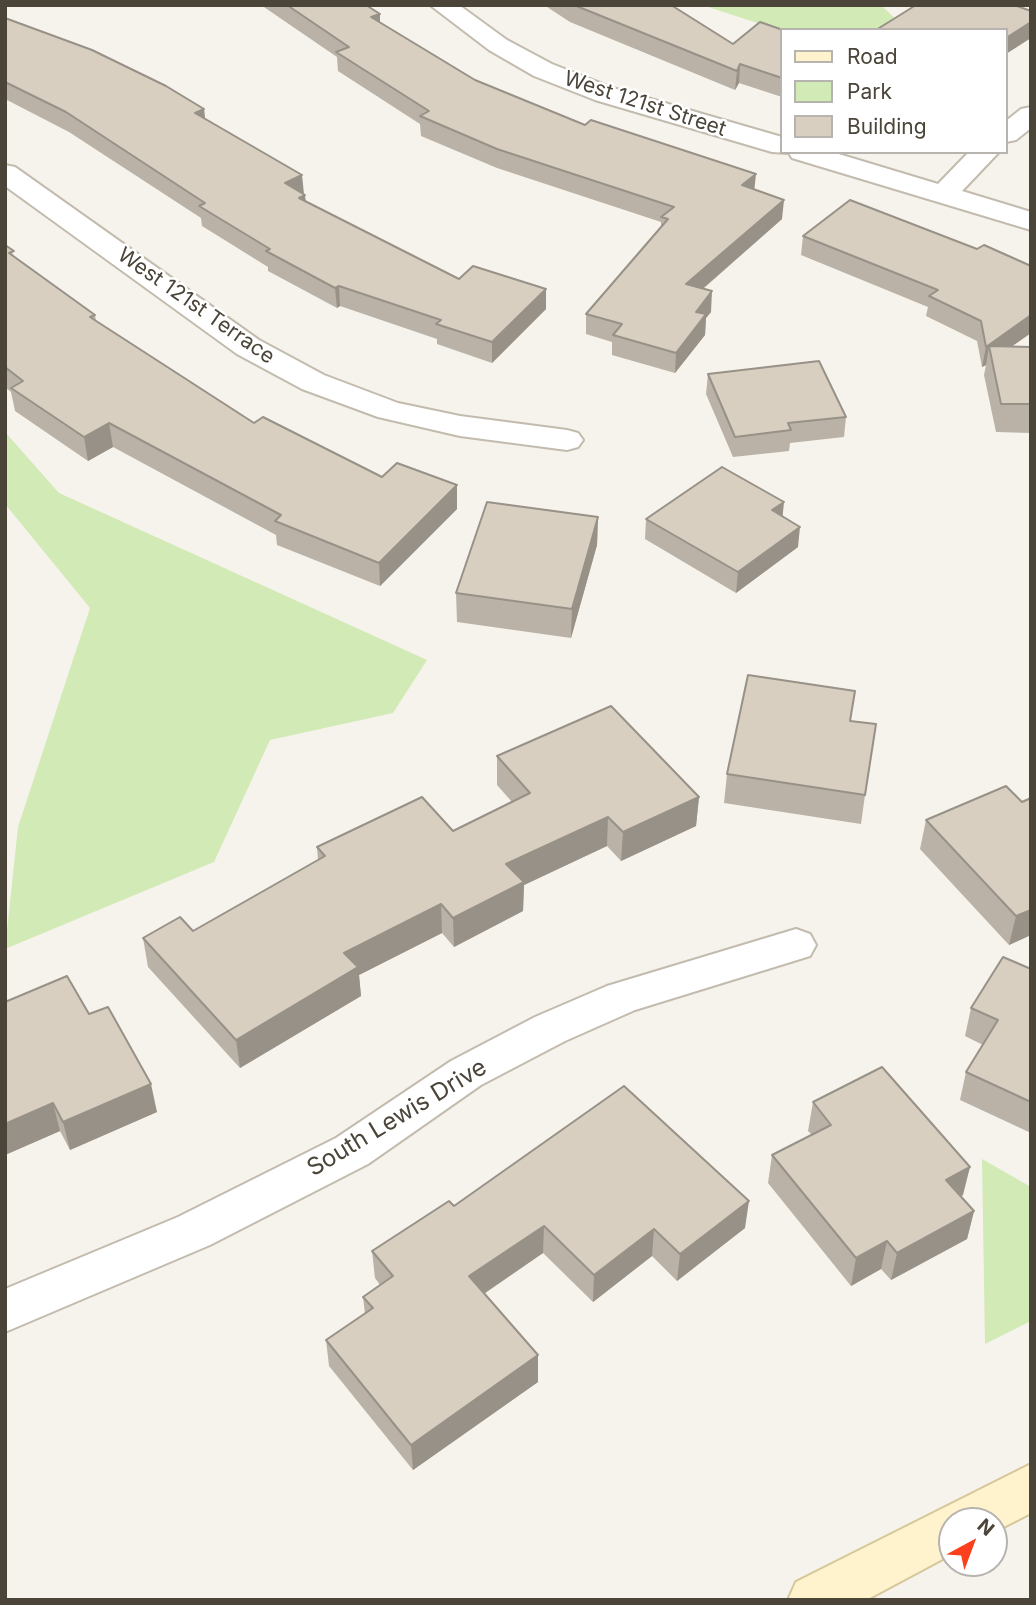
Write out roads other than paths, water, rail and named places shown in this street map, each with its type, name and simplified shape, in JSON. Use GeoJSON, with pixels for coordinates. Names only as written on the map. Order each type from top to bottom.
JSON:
{"type":"FeatureCollection","features":[{"type":"Feature","properties":{"kind":"street","name":"West 121st Street"},"geometry":{"type":"LineString","coordinates":[[442,5],[498,45],[543,70],[604,94],[780,145]]}},
{"type":"Feature","properties":{"kind":"street"},"geometry":{"type":"LineString","coordinates":[[1008,132],[1031,115]]}},
{"type":"Feature","properties":{"kind":"street"},"geometry":{"type":"LineString","coordinates":[[809,154],[1031,221]]}},
{"type":"Feature","properties":{"kind":"street"},"geometry":{"type":"LineString","coordinates":[[944,194],[983,154]]}},
{"type":"Feature","properties":{"kind":"street","name":"West 121st Terrace"},"geometry":{"type":"LineString","coordinates":[[5,173],[248,347],[313,382],[389,410],[460,426],[567,440]]}},
{"type":"Feature","properties":{"kind":"street","name":"South Lewis Drive"},"geometry":{"type":"LineString","coordinates":[[5,1311],[194,1231],[352,1151],[466,1073],[550,1029],[622,998],[796,945]]}},
{"type":"Feature","properties":{"kind":"street"},"geometry":{"type":"LineString","coordinates":[[993,1507],[1031,1487]]}},
{"type":"Feature","properties":{"kind":"street"},"geometry":{"type":"LineString","coordinates":[[814,1600],[938,1535]]}}]}
